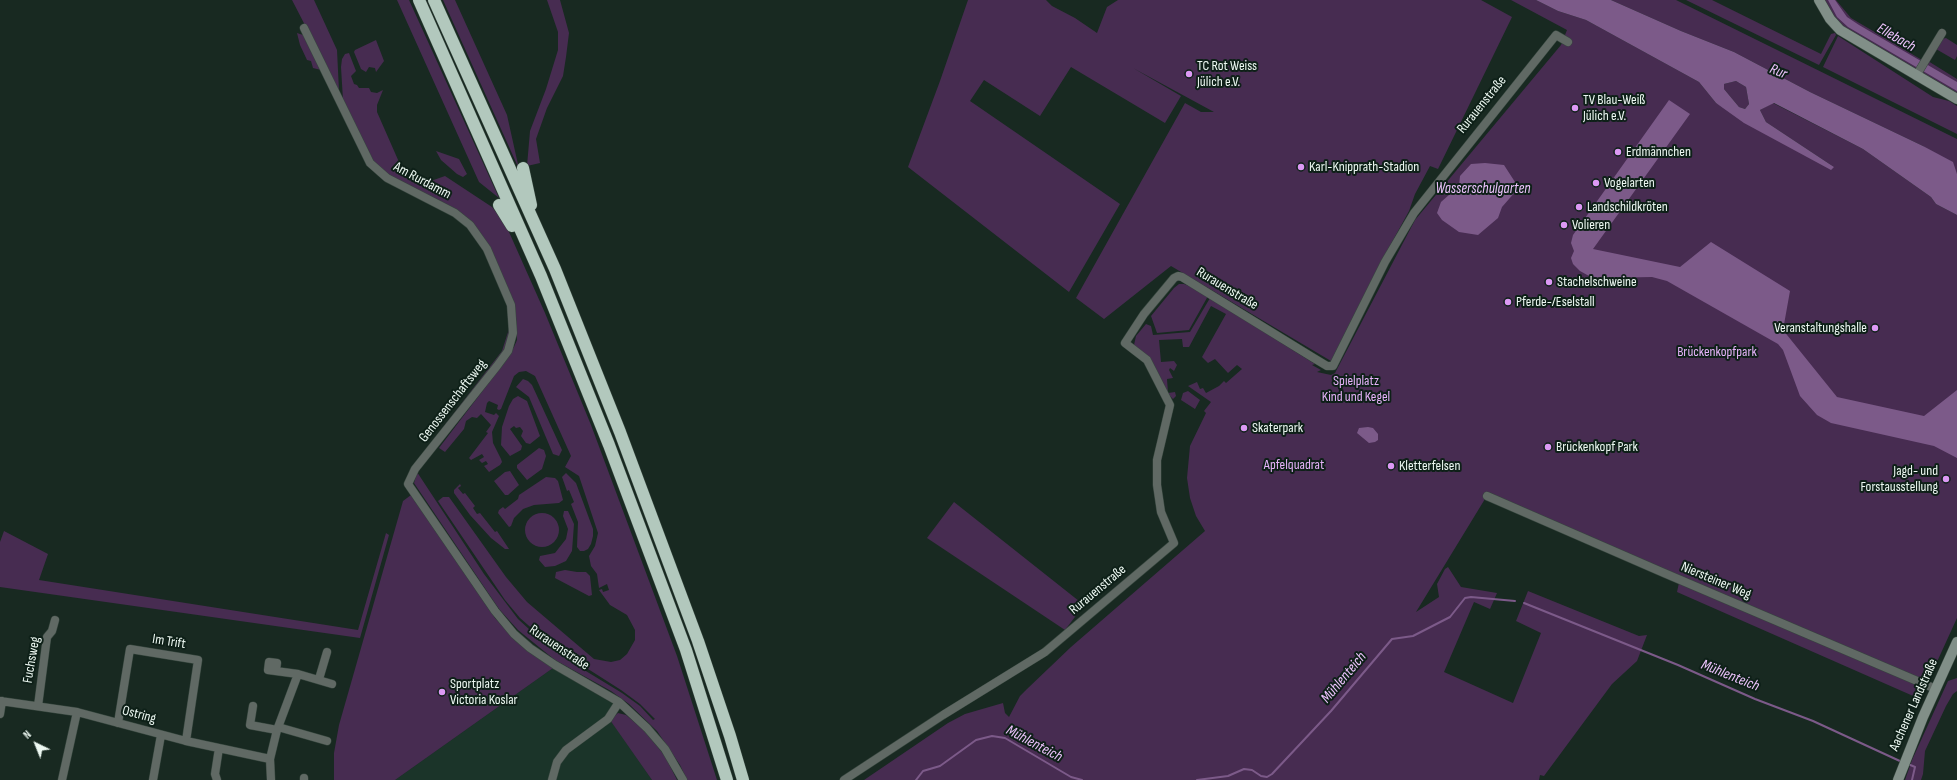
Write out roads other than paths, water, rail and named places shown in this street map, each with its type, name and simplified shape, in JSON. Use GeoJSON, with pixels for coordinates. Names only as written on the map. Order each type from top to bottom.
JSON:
{"type":"FeatureCollection","features":[{"type":"Feature","properties":{"kind":"highway"},"geometry":{"type":"LineString","coordinates":[[419,0],[541,276],[656,567],[686,650],[727,780]]}},
{"type":"Feature","properties":{"kind":"highway"},"geometry":{"type":"LineString","coordinates":[[434,0],[576,321],[668,558],[730,736],[743,780]]}},
{"type":"Feature","properties":{"kind":"highway"},"geometry":{"type":"LineString","coordinates":[[523,168],[534,224]]}},
{"type":"Feature","properties":{"kind":"highway"},"geometry":{"type":"LineString","coordinates":[[499,205],[541,276]]}},
{"type":"Feature","properties":{"kind":"main road"},"geometry":{"type":"LineString","coordinates":[[1819,0],[1830,19],[1840,30],[1918,74],[1957,99]]}},
{"type":"Feature","properties":{"kind":"main road","name":"Aachener Landstraße"},"geometry":{"type":"LineString","coordinates":[[1898,780],[1906,758],[1957,642]]}},
{"type":"Feature","properties":{"kind":"street","name":"Am Rurdamm"},"geometry":{"type":"LineString","coordinates":[[304,28],[370,163],[387,178],[462,219],[470,225],[487,248],[511,306],[513,333]]}},
{"type":"Feature","properties":{"kind":"street"},"geometry":{"type":"LineString","coordinates":[[1918,74],[1942,33]]}},
{"type":"Feature","properties":{"kind":"street","name":"Rurauenstraße"},"geometry":{"type":"LineString","coordinates":[[844,780],[943,715],[1044,652],[1174,543],[1161,512],[1157,485],[1157,460],[1170,404],[1147,360],[1125,343],[1144,314],[1174,278],[1182,277],[1327,366],[1333,366],[1385,262],[1414,213],[1556,35],[1568,42]]}},
{"type":"Feature","properties":{"kind":"street","name":"Genossenschaftsweg"},"geometry":{"type":"LineString","coordinates":[[408,484],[415,469],[508,351],[513,333]]}},
{"type":"Feature","properties":{"kind":"street","name":"Rurauenstraße"},"geometry":{"type":"LineString","coordinates":[[408,484],[495,611],[514,634],[530,648],[555,665],[619,702],[647,728],[665,749],[683,780]]}},
{"type":"Feature","properties":{"kind":"street","name":"Niersteiner Weg"},"geometry":{"type":"LineString","coordinates":[[1487,496],[1936,689]]}},
{"type":"Feature","properties":{"kind":"street","name":"Fuchsweg"},"geometry":{"type":"LineString","coordinates":[[38,706],[47,637],[52,631],[55,620]]}},
{"type":"Feature","properties":{"kind":"street","name":"Im Trift"},"geometry":{"type":"LineString","coordinates":[[118,724],[130,649],[198,660],[186,741]]}},
{"type":"Feature","properties":{"kind":"street"},"geometry":{"type":"LineString","coordinates":[[319,679],[327,652]]}},
{"type":"Feature","properties":{"kind":"street"},"geometry":{"type":"LineString","coordinates":[[276,670],[319,679],[332,684]]}},
{"type":"Feature","properties":{"kind":"street"},"geometry":{"type":"LineString","coordinates":[[271,780],[270,759],[278,728],[298,674]]}},
{"type":"Feature","properties":{"kind":"street"},"geometry":{"type":"LineString","coordinates":[[0,714],[1,701]]}},
{"type":"Feature","properties":{"kind":"street","name":"Ostring"},"geometry":{"type":"LineString","coordinates":[[1,701],[77,712],[161,735],[270,759]]}},
{"type":"Feature","properties":{"kind":"street"},"geometry":{"type":"LineString","coordinates":[[552,780],[556,762],[566,750],[608,719],[619,702]]}},
{"type":"Feature","properties":{"kind":"street"},"geometry":{"type":"LineString","coordinates":[[253,706],[250,724],[278,728],[327,740]]}},
{"type":"Feature","properties":{"kind":"street"},"geometry":{"type":"LineString","coordinates":[[62,780],[77,712]]}},
{"type":"Feature","properties":{"kind":"street"},"geometry":{"type":"LineString","coordinates":[[153,780],[161,735]]}},
{"type":"Feature","properties":{"kind":"street"},"geometry":{"type":"LineString","coordinates":[[216,780],[215,774],[220,748]]}},
{"type":"Feature","properties":{"kind":"water"},"geometry":{"type":"Polygon","coordinates":[[[1536,0],[1611,0],[1681,31],[1734,52],[1810,92],[1923,146],[1953,162],[1957,174],[1957,215],[1936,204],[1931,197],[1863,149],[1774,103],[1760,110],[1766,122],[1834,167],[1831,170],[1744,123],[1716,103],[1699,82],[1586,20],[1558,11],[1536,0]],[[1736,81],[1724,84],[1724,89],[1739,107],[1745,109],[1749,104],[1746,87],[1736,81]]]}},
{"type":"Feature","properties":{"kind":"water"},"geometry":{"type":"Polygon","coordinates":[[[1828,0],[1835,0],[1847,17],[1859,25],[1957,82],[1957,91],[1848,27],[1837,17],[1828,0]]]}},
{"type":"Feature","properties":{"kind":"water"},"geometry":{"type":"Polygon","coordinates":[[[1669,100],[1690,114],[1593,249],[1680,267],[1711,242],[1790,291],[1783,330],[1837,397],[1924,416],[1957,390],[1957,458],[1934,446],[1831,423],[1817,415],[1800,396],[1783,350],[1778,344],[1667,281],[1652,277],[1601,278],[1589,276],[1580,271],[1573,264],[1571,258],[1574,251],[1571,243],[1573,235],[1669,100]]]}},
{"type":"Feature","properties":{"kind":"water","name":"Wasserschulgarten"},"geometry":{"type":"Polygon","coordinates":[[[1485,163],[1504,165],[1515,182],[1516,191],[1502,207],[1498,218],[1478,235],[1459,232],[1442,220],[1437,213],[1441,202],[1459,186],[1460,176],[1471,164],[1485,163]]]}},
{"type":"Feature","properties":{"kind":"water"},"geometry":{"type":"Polygon","coordinates":[[[1359,428],[1373,428],[1378,434],[1378,440],[1375,442],[1369,443],[1357,433],[1359,428]]]}},
{"type":"Feature","properties":{"kind":"waterway","name":"Mühlenteich"},"geometry":{"type":"LineString","coordinates":[[1197,780],[1228,776],[1244,769],[1252,770],[1261,776],[1267,777],[1272,774],[1331,711],[1392,639],[1413,636],[1450,617],[1465,598],[1471,597],[1515,601]]}},
{"type":"Feature","properties":{"kind":"waterway","name":"Mühlenteich"},"geometry":{"type":"LineString","coordinates":[[1524,603],[1678,665],[1755,699],[1813,721],[1902,762]]}},
{"type":"Feature","properties":{"kind":"waterway","name":"Mühlenteich"},"geometry":{"type":"LineString","coordinates":[[916,780],[923,771],[940,766],[976,740],[992,736],[1005,738],[1071,777],[1082,780]]}},
{"type":"Feature","properties":{"kind":"waterway","name":"Mühlenteich"},"geometry":{"type":"LineString","coordinates":[[1908,764],[1915,767],[1912,780]]}},
{"type":"Feature","properties":{"kind":"place","name":"TC Rot Weiss Jülich e.V."},"geometry":{"type":"Point","coordinates":[1189,74]}},
{"type":"Feature","properties":{"kind":"place","name":"TV Blau-Weiß Jülich e.V."},"geometry":{"type":"Point","coordinates":[1575,108]}},
{"type":"Feature","properties":{"kind":"place","name":"Erdmännchen"},"geometry":{"type":"Point","coordinates":[1618,152]}},
{"type":"Feature","properties":{"kind":"place","name":"Karl-Knipprath-Stadion"},"geometry":{"type":"Point","coordinates":[1301,167]}},
{"type":"Feature","properties":{"kind":"place","name":"Vogelarten"},"geometry":{"type":"Point","coordinates":[1596,183]}},
{"type":"Feature","properties":{"kind":"place","name":"Landschildkröten"},"geometry":{"type":"Point","coordinates":[1579,207]}},
{"type":"Feature","properties":{"kind":"place","name":"Volieren"},"geometry":{"type":"Point","coordinates":[1564,225]}},
{"type":"Feature","properties":{"kind":"place","name":"Stachelschweine"},"geometry":{"type":"Point","coordinates":[1549,282]}},
{"type":"Feature","properties":{"kind":"place","name":"Pferde-/Eselstall"},"geometry":{"type":"Point","coordinates":[1508,302]}},
{"type":"Feature","properties":{"kind":"place","name":"Veranstaltungshalle"},"geometry":{"type":"Point","coordinates":[1875,328]}},
{"type":"Feature","properties":{"kind":"place","name":"Skaterpark"},"geometry":{"type":"Point","coordinates":[1244,428]}},
{"type":"Feature","properties":{"kind":"place","name":"Brückenkopf Park"},"geometry":{"type":"Point","coordinates":[1548,447]}},
{"type":"Feature","properties":{"kind":"place","name":"Kletterfelsen"},"geometry":{"type":"Point","coordinates":[1391,466]}},
{"type":"Feature","properties":{"kind":"place","name":"Jagd- und Forstausstellung"},"geometry":{"type":"Point","coordinates":[1946,479]}},
{"type":"Feature","properties":{"kind":"place","name":"Sportplatz Victoria Koslar"},"geometry":{"type":"Point","coordinates":[442,692]}},
{"type":"Feature","properties":{"kind":"water label","name":"Ellebach"},"geometry":{"type":"Point","coordinates":[1896,38]}},
{"type":"Feature","properties":{"kind":"water label","name":"Rur"},"geometry":{"type":"Point","coordinates":[1778,72]}},
{"type":"Feature","properties":{"kind":"park label","name":"Brückenkopfpark"},"geometry":{"type":"Point","coordinates":[1717,352]}},
{"type":"Feature","properties":{"kind":"park label","name":"Spielplatz Kind und Kegel"},"geometry":{"type":"Point","coordinates":[1356,390]}},
{"type":"Feature","properties":{"kind":"park label","name":"Apfelquadrat"},"geometry":{"type":"Point","coordinates":[1294,465]}}]}
